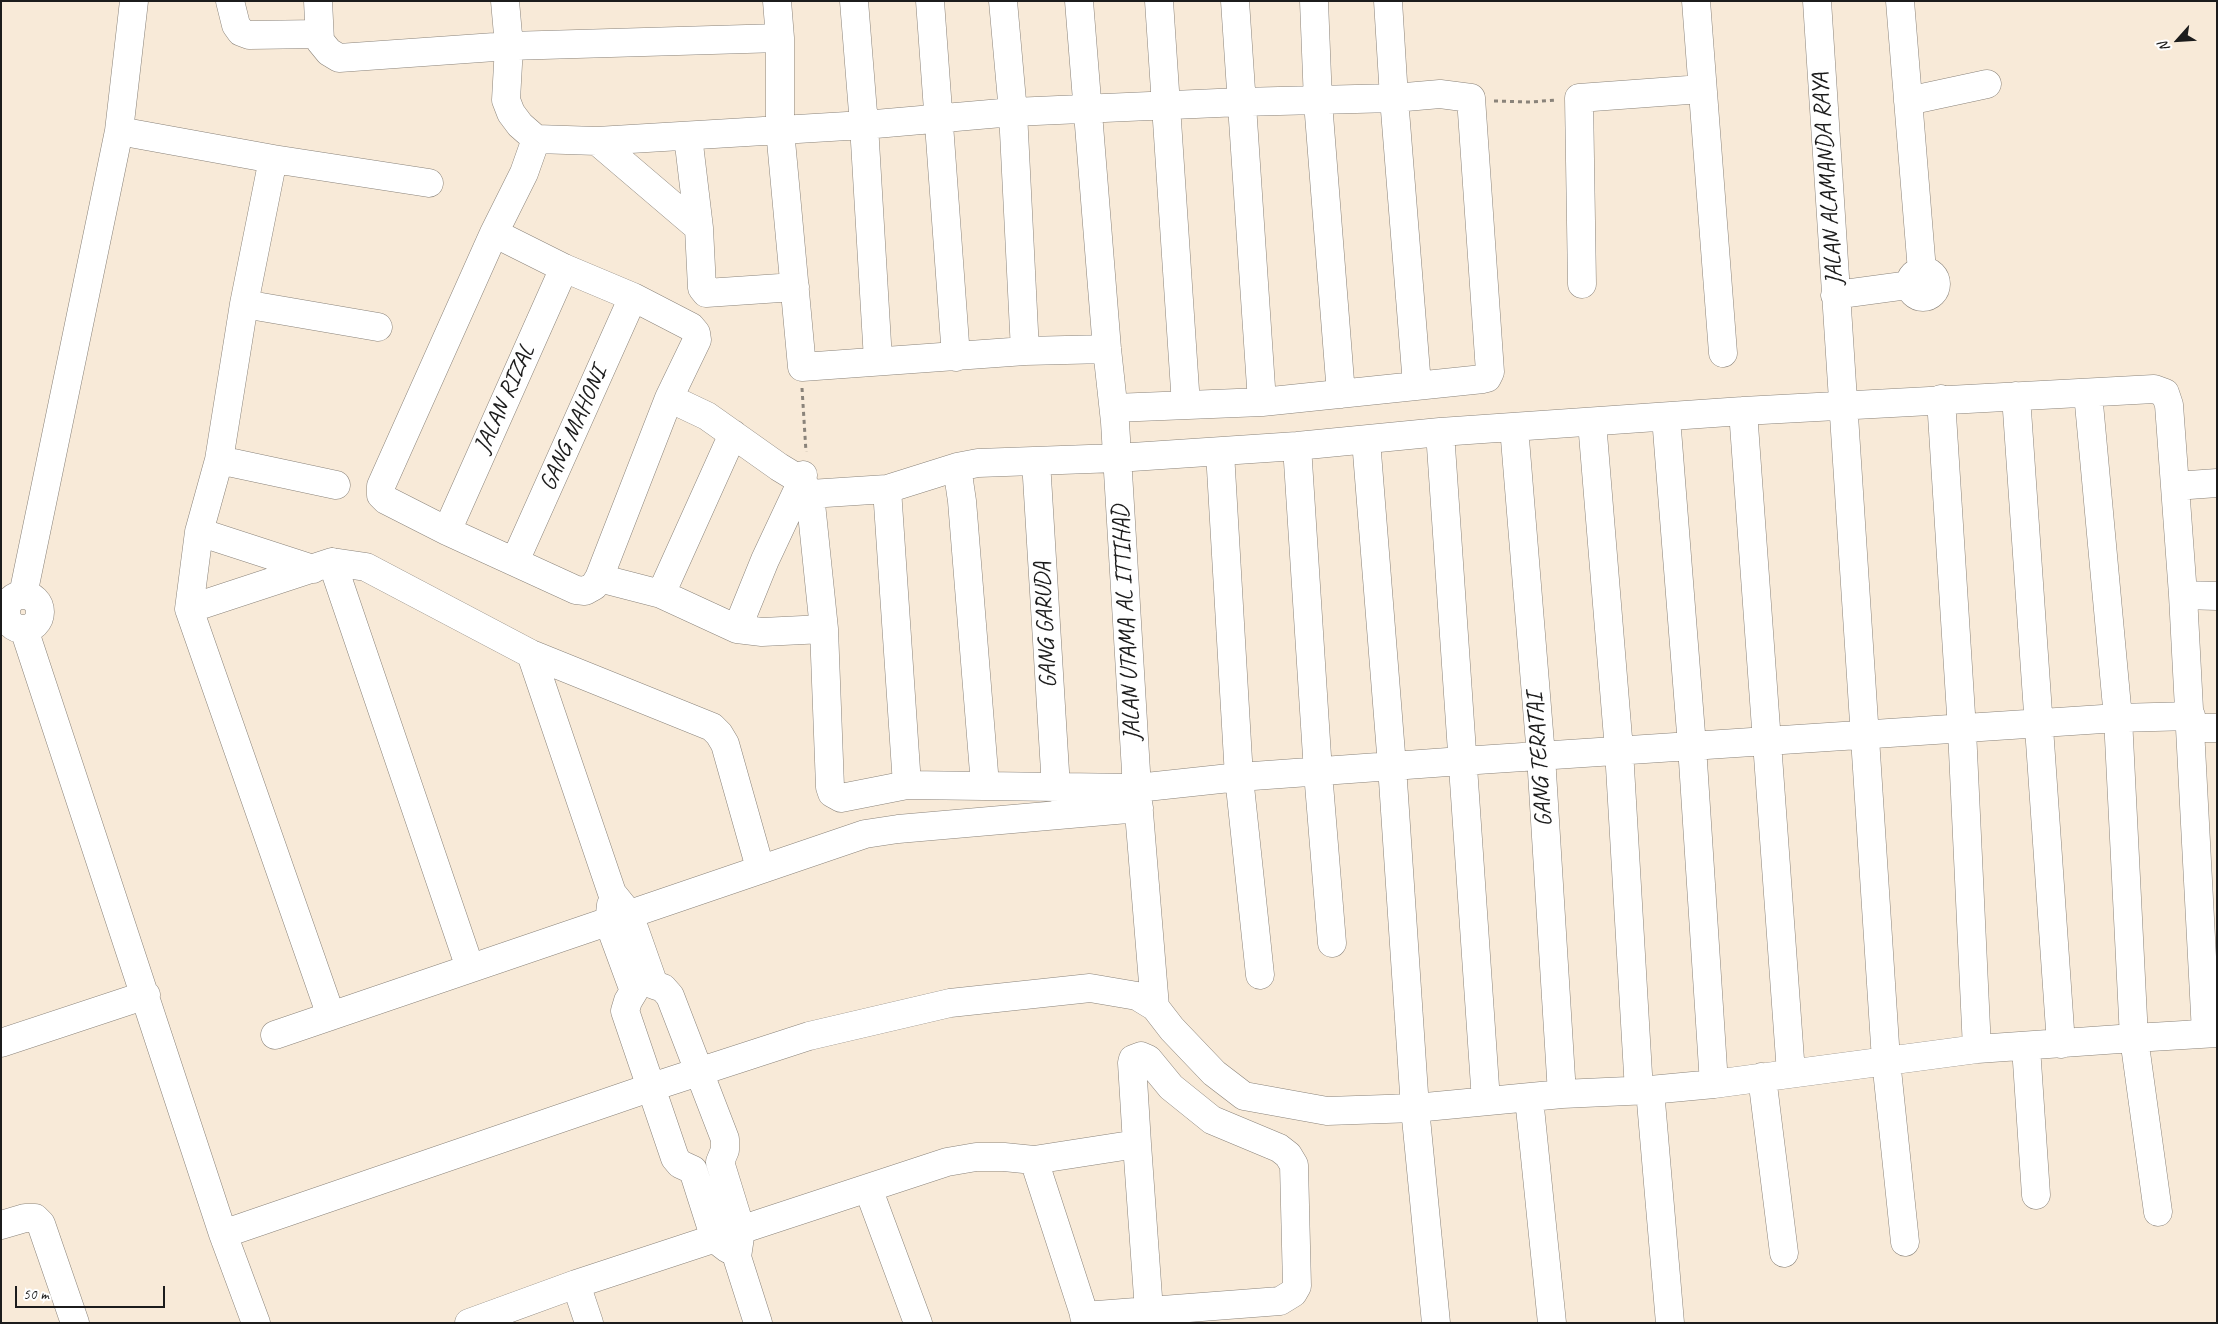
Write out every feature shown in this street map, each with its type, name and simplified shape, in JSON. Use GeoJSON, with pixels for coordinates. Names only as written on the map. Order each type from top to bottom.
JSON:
{"type":"FeatureCollection","features":[{"type":"Feature","properties":{"kind":"street"},"geometry":{"type":"LineString","coordinates":[[134,1],[119,131],[23,595],[11,600],[6,612],[11,624],[24,629],[146,995],[223,1234],[256,1323]]}},
{"type":"Feature","properties":{"kind":"street"},"geometry":{"type":"LineString","coordinates":[[230,1],[236,26],[241,32],[249,35],[319,34]]}},
{"type":"Feature","properties":{"kind":"street"},"geometry":{"type":"LineString","coordinates":[[318,1],[320,41],[328,52],[339,58],[509,46],[780,38]]}},
{"type":"Feature","properties":{"kind":"street"},"geometry":{"type":"LineString","coordinates":[[504,1],[509,46],[506,100],[516,120],[534,143]]}},
{"type":"Feature","properties":{"kind":"street"},"geometry":{"type":"LineString","coordinates":[[777,1],[780,38],[780,130],[802,367],[878,360],[1108,349]]}},
{"type":"Feature","properties":{"kind":"street"},"geometry":{"type":"LineString","coordinates":[[854,1],[864,125],[878,360]]}},
{"type":"Feature","properties":{"kind":"street"},"geometry":{"type":"LineString","coordinates":[[930,1],[956,357]]}},
{"type":"Feature","properties":{"kind":"street"},"geometry":{"type":"LineString","coordinates":[[1003,1],[1013,112],[1025,352]]}},
{"type":"Feature","properties":{"kind":"street","name":"JALAN UTAMA AL ITTIHAD"},"geometry":{"type":"LineString","coordinates":[[1079,1],[1116,434],[1138,798],[1155,1007]]}},
{"type":"Feature","properties":{"kind":"street"},"geometry":{"type":"LineString","coordinates":[[1160,1],[1186,405]]}},
{"type":"Feature","properties":{"kind":"street"},"geometry":{"type":"LineString","coordinates":[[1234,1],[1262,402]]}},
{"type":"Feature","properties":{"kind":"street"},"geometry":{"type":"LineString","coordinates":[[1314,1],[1318,102],[1341,394]]}},
{"type":"Feature","properties":{"kind":"street"},"geometry":{"type":"LineString","coordinates":[[1388,1],[1417,385]]}},
{"type":"Feature","properties":{"kind":"street"},"geometry":{"type":"LineString","coordinates":[[1696,1],[1723,353]]}},
{"type":"Feature","properties":{"kind":"street","name":"JALAN ALAMANDA RAYA"},"geometry":{"type":"LineString","coordinates":[[1817,1],[1841,396],[1886,1060],[1905,1242]]}},
{"type":"Feature","properties":{"kind":"street"},"geometry":{"type":"LineString","coordinates":[[1835,295],[1916,278],[1908,101],[1900,1]]}},
{"type":"Feature","properties":{"kind":"street"},"geometry":{"type":"LineString","coordinates":[[1908,101],[1987,84]]}},
{"type":"Feature","properties":{"kind":"street"},"geometry":{"type":"LineString","coordinates":[[1582,284],[1578,98],[1702,89]]}},
{"type":"Feature","properties":{"kind":"street"},"geometry":{"type":"LineString","coordinates":[[534,143],[864,125],[1013,112],[1087,108],[1241,102],[1318,102],[1440,94],[1471,98],[1490,372],[1487,378],[1262,402],[1186,405],[1116,434],[1036,461],[986,462],[956,468],[887,489],[805,477],[733,434],[707,416],[669,398]]}},
{"type":"Feature","properties":{"kind":"street"},"geometry":{"type":"LineString","coordinates":[[119,131],[273,159],[429,183]]}},
{"type":"Feature","properties":{"kind":"street"},"geometry":{"type":"LineString","coordinates":[[688,136],[699,228],[702,288],[706,293],[794,287]]}},
{"type":"Feature","properties":{"kind":"street"},"geometry":{"type":"LineString","coordinates":[[597,141],[699,228]]}},
{"type":"Feature","properties":{"kind":"street"},"geometry":{"type":"LineString","coordinates":[[494,233],[564,268],[633,297],[691,327],[696,333],[697,340],[669,398],[599,578],[594,586],[581,591],[447,531],[386,500],[379,492],[494,233],[524,173],[534,143]]}},
{"type":"Feature","properties":{"kind":"street"},"geometry":{"type":"LineString","coordinates":[[273,159],[244,304],[219,460],[199,532],[188,609],[331,1016]]}},
{"type":"Feature","properties":{"kind":"street","name":"JALAN RIZAL"},"geometry":{"type":"LineString","coordinates":[[447,531],[564,268]]}},
{"type":"Feature","properties":{"kind":"street","name":"GANG MAHONI"},"geometry":{"type":"LineString","coordinates":[[515,561],[633,297]]}},
{"type":"Feature","properties":{"kind":"street"},"geometry":{"type":"LineString","coordinates":[[244,304],[378,327]]}},
{"type":"Feature","properties":{"kind":"street"},"geometry":{"type":"LineString","coordinates":[[223,1234],[699,1071],[809,1036],[950,1003],[1090,988],[1137,996],[1155,1007],[1172,1029],[1214,1073],[1244,1096],[1327,1111],[1415,1108],[1562,1094],[1714,1084],[1977,1049],[2211,1033],[2199,724],[2183,595],[2169,405],[2165,393],[2154,389],[1941,399],[1841,396],[1743,411],[1440,432],[1220,452],[1116,434]]}},
{"type":"Feature","properties":{"kind":"street"},"geometry":{"type":"LineString","coordinates":[[2088,393],[2118,718],[2134,1038],[2158,1212]]}},
{"type":"Feature","properties":{"kind":"street"},"geometry":{"type":"LineString","coordinates":[[2016,396],[2061,1044]]}},
{"type":"Feature","properties":{"kind":"street"},"geometry":{"type":"LineString","coordinates":[[1941,399],[1962,730],[1977,1049]]}},
{"type":"Feature","properties":{"kind":"street"},"geometry":{"type":"LineString","coordinates":[[1743,411],[1791,1073]]}},
{"type":"Feature","properties":{"kind":"street"},"geometry":{"type":"LineString","coordinates":[[1666,417],[1692,746],[1714,1084]]}},
{"type":"Feature","properties":{"kind":"street"},"geometry":{"type":"LineString","coordinates":[[1592,422],[1644,1090],[1670,1323]]}},
{"type":"Feature","properties":{"kind":"street","name":"GANG TERATAI"},"geometry":{"type":"LineString","coordinates":[[1514,427],[1541,756],[1562,1094]]}},
{"type":"Feature","properties":{"kind":"street"},"geometry":{"type":"LineString","coordinates":[[1440,432],[1486,1101]]}},
{"type":"Feature","properties":{"kind":"street"},"geometry":{"type":"LineString","coordinates":[[660,594],[733,434]]}},
{"type":"Feature","properties":{"kind":"street"},"geometry":{"type":"LineString","coordinates":[[1366,440],[1392,766],[1415,1108],[1436,1323]]}},
{"type":"Feature","properties":{"kind":"street"},"geometry":{"type":"LineString","coordinates":[[1298,446],[1318,772],[1332,943]]}},
{"type":"Feature","properties":{"kind":"street"},"geometry":{"type":"LineString","coordinates":[[1220,452],[1239,777],[1260,975]]}},
{"type":"Feature","properties":{"kind":"street"},"geometry":{"type":"LineString","coordinates":[[219,460],[336,485]]}},
{"type":"Feature","properties":{"kind":"street","name":"GANG GARUDA"},"geometry":{"type":"LineString","coordinates":[[1036,461],[1056,788]]}},
{"type":"Feature","properties":{"kind":"street"},"geometry":{"type":"LineString","coordinates":[[956,468],[962,501],[985,785]]}},
{"type":"Feature","properties":{"kind":"street"},"geometry":{"type":"LineString","coordinates":[[805,477],[824,628],[830,787],[836,797],[846,798],[907,785],[985,785],[1056,788],[1138,798]]}},
{"type":"Feature","properties":{"kind":"street"},"geometry":{"type":"LineString","coordinates":[[736,629],[765,560],[805,477]]}},
{"type":"Feature","properties":{"kind":"street"},"geometry":{"type":"LineString","coordinates":[[2174,486],[2217,483]]}},
{"type":"Feature","properties":{"kind":"street"},"geometry":{"type":"LineString","coordinates":[[887,489],[907,785]]}},
{"type":"Feature","properties":{"kind":"street"},"geometry":{"type":"LineString","coordinates":[[199,532],[323,565],[366,566],[531,654],[712,727],[725,744],[760,868]]}},
{"type":"Feature","properties":{"kind":"street"},"geometry":{"type":"LineString","coordinates":[[188,609],[323,565]]}},
{"type":"Feature","properties":{"kind":"street"},"geometry":{"type":"LineString","coordinates":[[323,565],[470,968]]}},
{"type":"Feature","properties":{"kind":"street"},"geometry":{"type":"LineString","coordinates":[[599,578],[660,594],[736,629],[762,632],[824,628]]}},
{"type":"Feature","properties":{"kind":"street"},"geometry":{"type":"LineString","coordinates":[[2183,595],[2217,596]]}},
{"type":"Feature","properties":{"kind":"street"},"geometry":{"type":"LineString","coordinates":[[531,654],[612,893],[619,919],[644,988]]}},
{"type":"Feature","properties":{"kind":"street"},"geometry":{"type":"LineString","coordinates":[[275,1036],[470,968],[619,919],[760,868],[873,833],[1138,798],[1239,777],[1619,750],[1962,730],[2118,718],[2199,724]]}},
{"type":"Feature","properties":{"kind":"street"},"geometry":{"type":"LineString","coordinates":[[720,1162],[693,1170],[680,1164],[675,1158],[625,1011],[628,1001],[644,988],[663,988],[670,996],[725,1139],[725,1150],[720,1162],[741,1230],[737,1257],[758,1323]]}},
{"type":"Feature","properties":{"kind":"street"},"geometry":{"type":"LineString","coordinates":[[1,1043],[146,995]]}},
{"type":"Feature","properties":{"kind":"street"},"geometry":{"type":"LineString","coordinates":[[2026,1047],[2036,1195]]}},
{"type":"Feature","properties":{"kind":"street"},"geometry":{"type":"LineString","coordinates":[[1034,1160],[1086,1320],[1149,1311],[1280,1301],[1293,1293],[1297,1286],[1294,1165],[1288,1155],[1279,1148],[1212,1120],[1171,1087],[1148,1059],[1141,1056],[1134,1060],[1132,1063],[1149,1311]]}},
{"type":"Feature","properties":{"kind":"street"},"geometry":{"type":"LineString","coordinates":[[1762,1077],[1784,1252]]}},
{"type":"Feature","properties":{"kind":"street"},"geometry":{"type":"LineString","coordinates":[[1529,1098],[1552,1323]]}},
{"type":"Feature","properties":{"kind":"street"},"geometry":{"type":"LineString","coordinates":[[469,1323],[576,1284],[947,1162],[976,1157],[1004,1156],[1034,1160],[1137,1144]]}},
{"type":"Feature","properties":{"kind":"street"},"geometry":{"type":"LineString","coordinates":[[693,1170],[714,1239],[737,1257]]}},
{"type":"Feature","properties":{"kind":"street"},"geometry":{"type":"LineString","coordinates":[[868,1188],[918,1323]]}},
{"type":"Feature","properties":{"kind":"street"},"geometry":{"type":"LineString","coordinates":[[1,1225],[25,1218],[35,1218],[41,1224],[76,1323]]}},
{"type":"Feature","properties":{"kind":"street"},"geometry":{"type":"LineString","coordinates":[[576,1284],[590,1323]]}},
{"type":"Feature","properties":{"kind":"path"},"geometry":{"type":"LineString","coordinates":[[1471,98],[1503,102],[1530,102],[1578,98]]}},
{"type":"Feature","properties":{"kind":"path"},"geometry":{"type":"LineString","coordinates":[[802,367],[805,477]]}}]}
